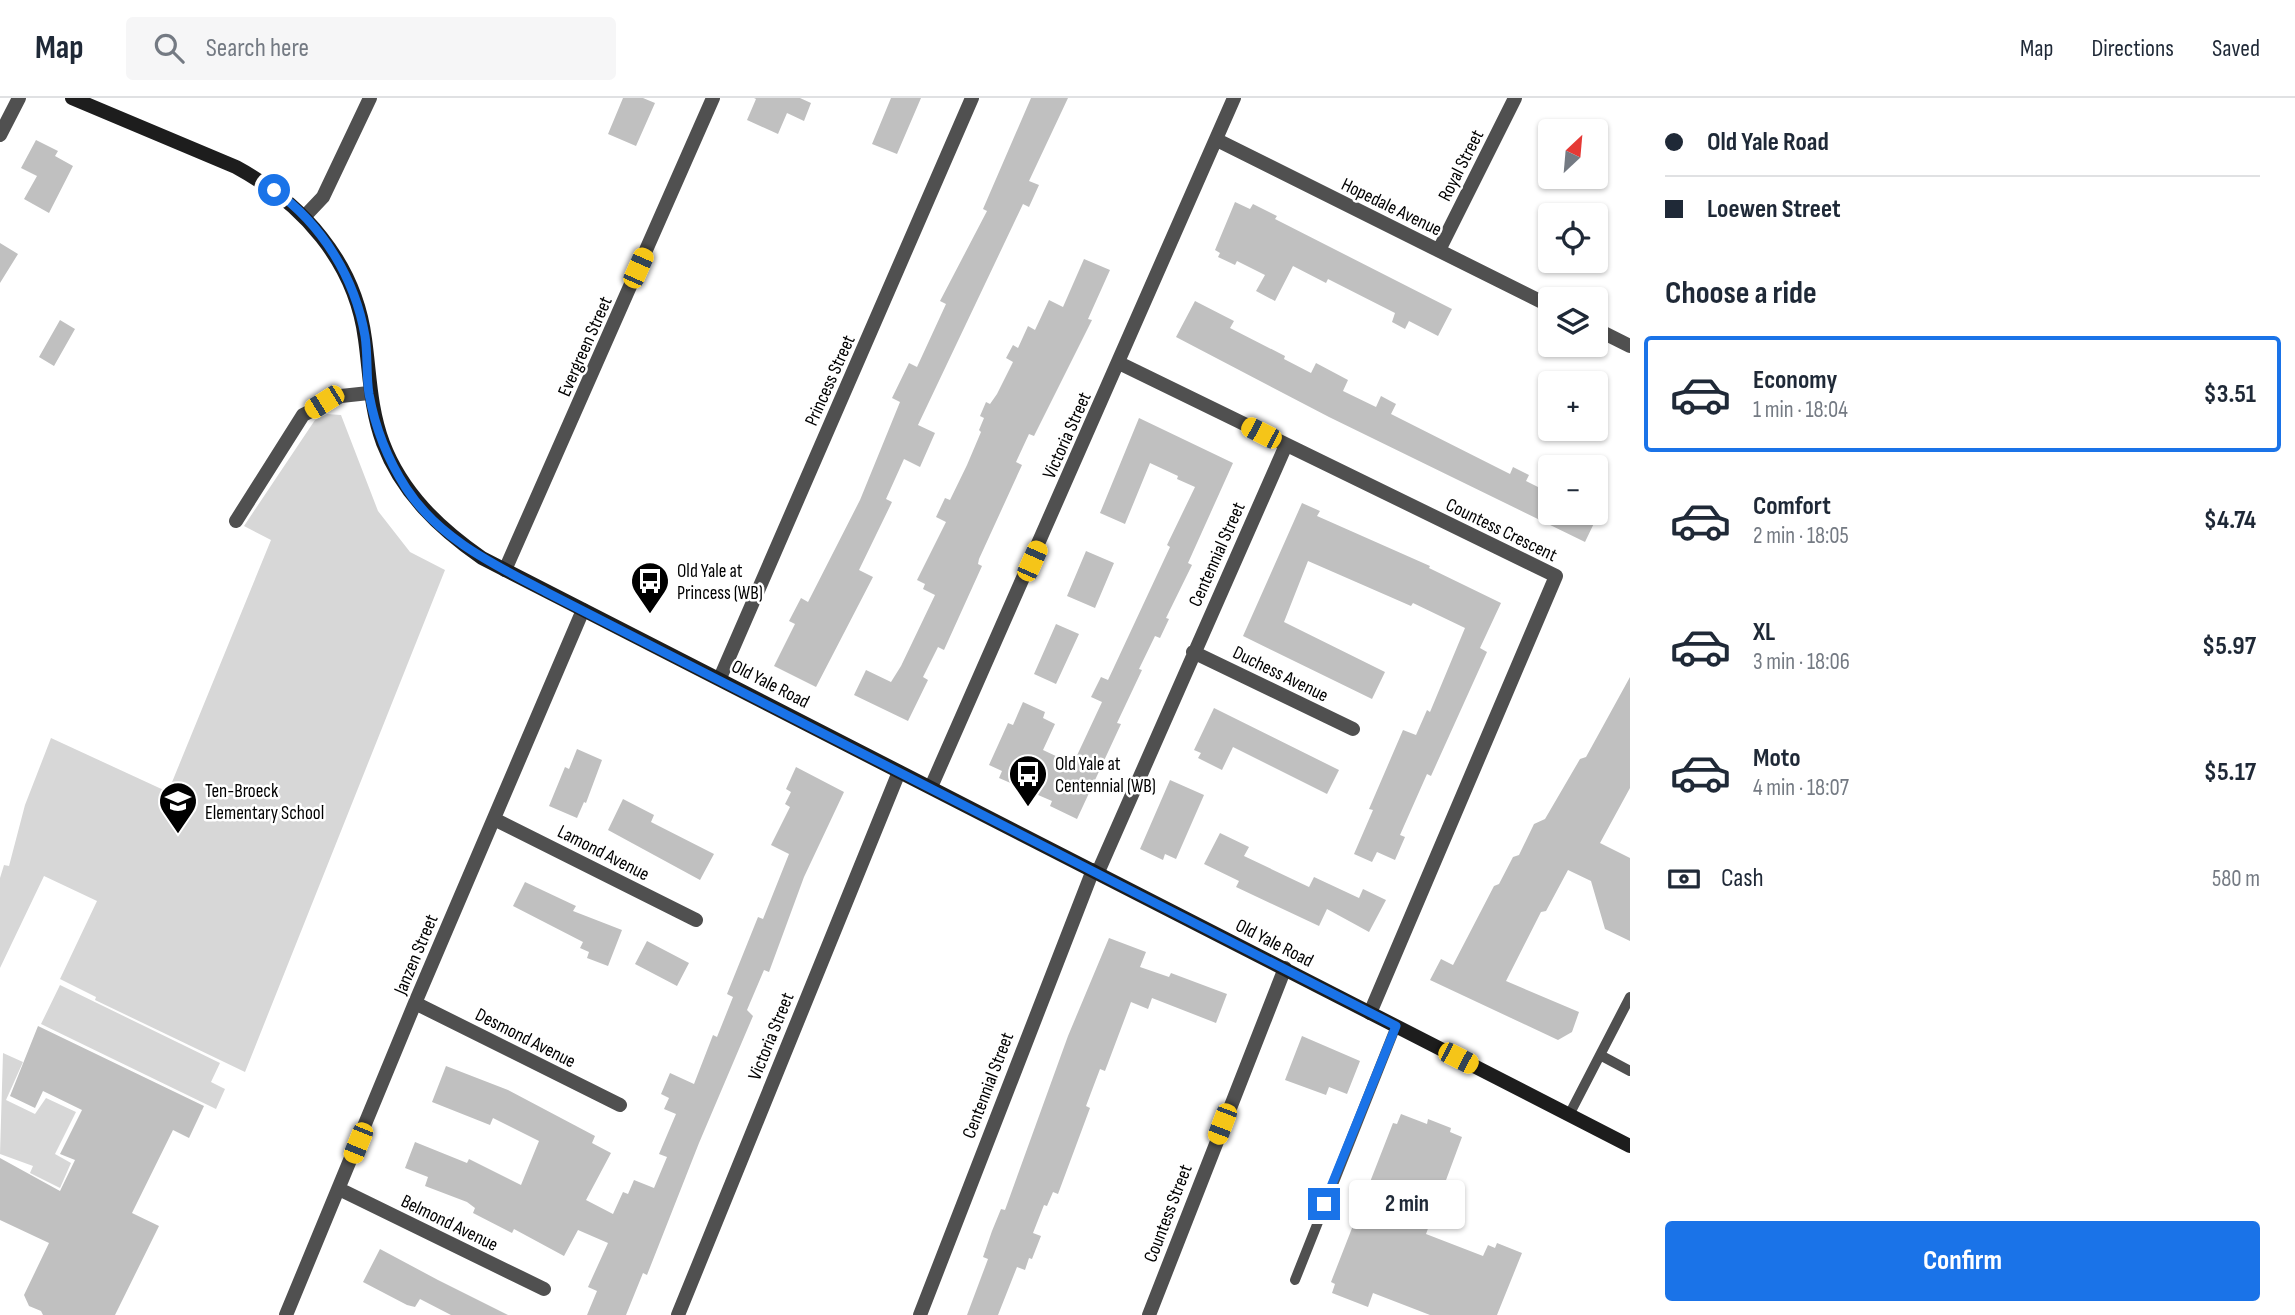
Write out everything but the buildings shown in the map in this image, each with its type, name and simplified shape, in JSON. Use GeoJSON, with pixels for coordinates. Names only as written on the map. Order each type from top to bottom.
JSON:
{"type":"FeatureCollection","features":[{"type":"Feature","properties":{"kind":"street"},"geometry":{"type":"LineString","coordinates":[[0,135],[19,98]]}},
{"type":"Feature","properties":{"kind":"street","name":"Old Yale Road"},"geometry":{"type":"LineString","coordinates":[[72,98],[236,167],[270,187],[305,216],[321,235],[354,295],[365,338],[369,393],[384,445],[407,490],[444,530],[506,570],[583,610],[1630,1146]]}},
{"type":"Feature","properties":{"kind":"street"},"geometry":{"type":"LineString","coordinates":[[305,216],[323,197],[370,98]]}},
{"type":"Feature","properties":{"kind":"street","name":"Evergreen Street"},"geometry":{"type":"LineString","coordinates":[[506,570],[713,98]]}},
{"type":"Feature","properties":{"kind":"street","name":"Princess Street"},"geometry":{"type":"LineString","coordinates":[[720,678],[972,98]]}},
{"type":"Feature","properties":{"kind":"street","name":"Victoria Street"},"geometry":{"type":"LineString","coordinates":[[931,788],[1234,98]]}},
{"type":"Feature","properties":{"kind":"street","name":"Royal Street"},"geometry":{"type":"LineString","coordinates":[[1439,250],[1515,98]]}},
{"type":"Feature","properties":{"kind":"street","name":"Hopedale Avenue"},"geometry":{"type":"LineString","coordinates":[[1217,140],[1538,300]]}},
{"type":"Feature","properties":{"kind":"street"},"geometry":{"type":"LineString","coordinates":[[1608,335],[1630,346]]}},
{"type":"Feature","properties":{"kind":"street","name":"Countess Crescent"},"geometry":{"type":"LineString","coordinates":[[1119,363],[1556,576],[1370,1013]]}},
{"type":"Feature","properties":{"kind":"street"},"geometry":{"type":"LineString","coordinates":[[236,522],[303,415],[341,396],[369,393]]}},
{"type":"Feature","properties":{"kind":"street","name":"Centennial Street"},"geometry":{"type":"LineString","coordinates":[[920,1315],[1095,871],[1286,445]]}},
{"type":"Feature","properties":{"kind":"street","name":"Janzen Street"},"geometry":{"type":"LineString","coordinates":[[286,1315],[415,1003],[583,610]]}},
{"type":"Feature","properties":{"kind":"street","name":"Duchess Avenue"},"geometry":{"type":"LineString","coordinates":[[1193,652],[1353,729]]}},
{"type":"Feature","properties":{"kind":"street","name":"Victoria Street"},"geometry":{"type":"LineString","coordinates":[[678,1315],[899,772]]}},
{"type":"Feature","properties":{"kind":"street","name":"Lamond Avenue"},"geometry":{"type":"LineString","coordinates":[[494,819],[696,920]]}},
{"type":"Feature","properties":{"kind":"street","name":"Countess Street"},"geometry":{"type":"LineString","coordinates":[[1149,1315],[1285,968]]}},
{"type":"Feature","properties":{"kind":"street","name":"Desmond Avenue"},"geometry":{"type":"LineString","coordinates":[[415,1003],[620,1105]]}},
{"type":"Feature","properties":{"kind":"street","name":"Belmond Avenue"},"geometry":{"type":"LineString","coordinates":[[338,1189],[544,1290]]}},
{"type":"Feature","properties":{"kind":"lane"},"geometry":{"type":"LineString","coordinates":[[1569,1115],[1630,998]]}},
{"type":"Feature","properties":{"kind":"lane"},"geometry":{"type":"LineString","coordinates":[[1295,1280],[1396,1026]]}},
{"type":"Feature","properties":{"kind":"lane"},"geometry":{"type":"LineString","coordinates":[[1600,1055],[1630,1071]]}},
{"type":"Feature","properties":{"kind":"shaded area","name":"Ten-Broeck Elementary School"},"geometry":{"type":"Polygon","coordinates":[[[327,414],[341,415],[378,511],[410,552],[445,570],[245,1072],[95,1000],[96,997],[60,979],[97,901],[44,876],[0,968],[0,878],[4,865],[9,866],[25,805],[51,738],[168,792],[271,540],[244,526],[315,420],[327,414]]]}},
{"type":"Feature","properties":{"kind":"shaded area"},"geometry":{"type":"Polygon","coordinates":[[[60,985],[220,1063],[211,1082],[225,1089],[216,1109],[41,1024],[60,985]]]}},
{"type":"Feature","properties":{"kind":"shaded area"},"geometry":{"type":"Polygon","coordinates":[[[3,1053],[23,1062],[6,1100],[35,1114],[46,1098],[76,1112],[55,1154],[71,1163],[60,1188],[30,1173],[33,1166],[0,1154],[3,1053]]]}},
{"type":"Feature","properties":{"kind":"place","name":"Old Yale at Princess (WB)"},"geometry":{"type":"Point","coordinates":[650,615]}},
{"type":"Feature","properties":{"kind":"place","name":"Old Yale at Centennial (WB)"},"geometry":{"type":"Point","coordinates":[1028,808]}},
{"type":"Feature","properties":{"kind":"place","name":"Ten-Broeck Elementary School"},"geometry":{"type":"Point","coordinates":[178,835]}},
{"type":"Feature","properties":{"kind":"route"},"geometry":{"type":"LineString","coordinates":[[274,190],[305,216],[321,235],[354,295],[365,338],[369,393],[376,421],[394,468],[424,511],[462,544],[482,558],[546,592],[720,678],[1396,1026],[1324,1204]]}}]}
